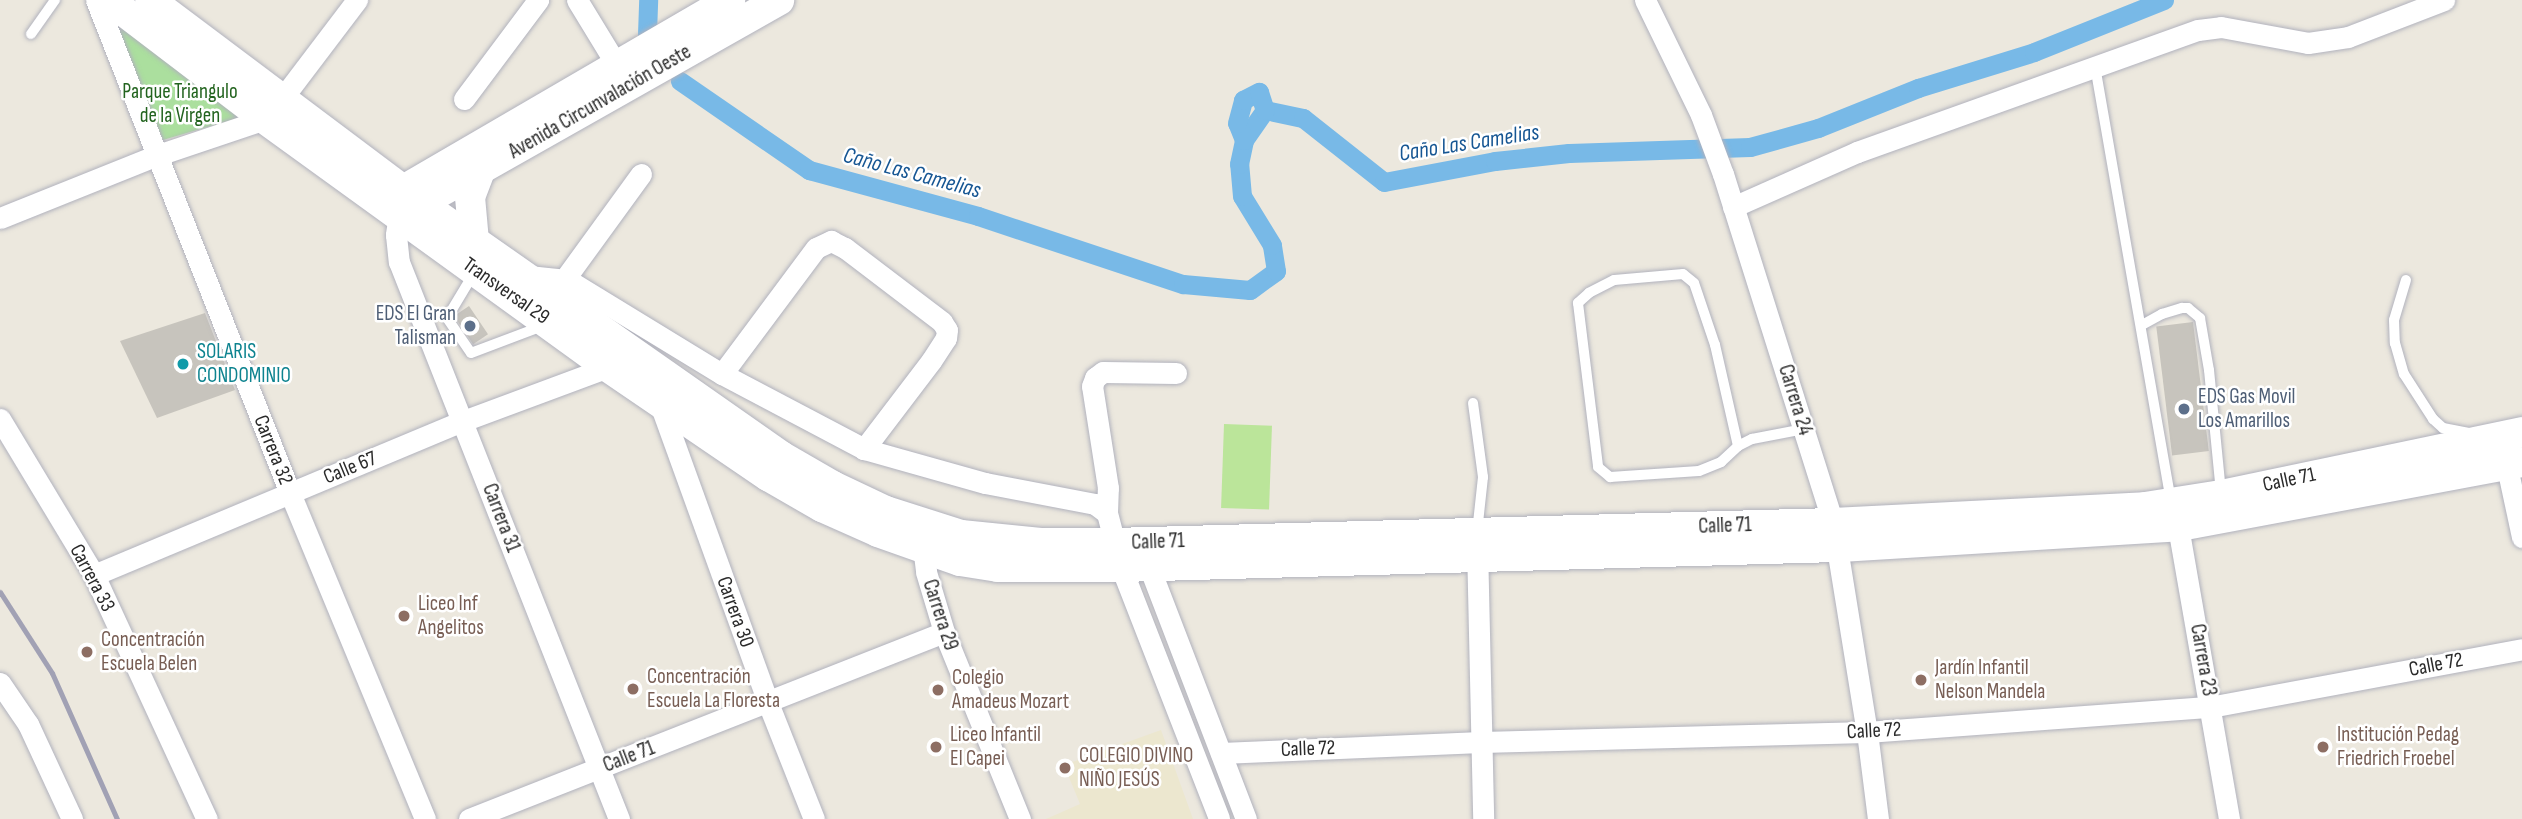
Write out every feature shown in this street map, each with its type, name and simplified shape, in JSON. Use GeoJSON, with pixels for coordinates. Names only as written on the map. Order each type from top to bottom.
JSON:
{"type":"FeatureCollection","features":[{"type":"Feature","properties":{"kind":"main road","name":"Transversal 29"},"geometry":{"type":"LineString","coordinates":[[109,0],[273,109],[400,203],[480,254],[525,276],[781,456],[922,537]]}},
{"type":"Feature","properties":{"kind":"main road","name":"Avenida Circunvalación Oeste"},"geometry":{"type":"LineString","coordinates":[[400,203],[616,64],[730,0]]}},
{"type":"Feature","properties":{"kind":"main road","name":"Avenida Circunvalación Oeste"},"geometry":{"type":"LineString","coordinates":[[400,203],[480,171],[779,0]]}},
{"type":"Feature","properties":{"kind":"main road","name":"Transversal 29"},"geometry":{"type":"LineString","coordinates":[[153,1],[273,109]]}},
{"type":"Feature","properties":{"kind":"main road"},"geometry":{"type":"LineString","coordinates":[[480,171],[470,197],[480,254]]}},
{"type":"Feature","properties":{"kind":"main road","name":"Transversal 29"},"geometry":{"type":"LineString","coordinates":[[480,254],[551,323],[608,367],[768,476],[822,507],[922,537]]}},
{"type":"Feature","properties":{"kind":"main road","name":"Calle 71"},"geometry":{"type":"LineString","coordinates":[[922,537],[999,541],[1131,554],[1836,535],[2176,514],[2513,449]]}},
{"type":"Feature","properties":{"kind":"main road","name":"Calle 71"},"geometry":{"type":"LineString","coordinates":[[2176,514],[2221,495],[2513,449]]}},
{"type":"Feature","properties":{"kind":"street","name":"Carrera 32"},"geometry":{"type":"LineString","coordinates":[[96,0],[155,156],[425,819]]}},
{"type":"Feature","properties":{"kind":"street"},"geometry":{"type":"LineString","coordinates":[[0,218],[273,109],[357,0]]}},
{"type":"Feature","properties":{"kind":"street"},"geometry":{"type":"LineString","coordinates":[[464,99],[538,0]]}},
{"type":"Feature","properties":{"kind":"street"},"geometry":{"type":"LineString","coordinates":[[578,0],[616,64]]}},
{"type":"Feature","properties":{"kind":"street","name":"Carrera 24"},"geometry":{"type":"LineString","coordinates":[[1645,0],[1700,116],[1723,174],[1836,535],[1878,819]]}},
{"type":"Feature","properties":{"kind":"street"},"geometry":{"type":"LineString","coordinates":[[1734,207],[1857,152],[2095,66],[2210,29],[2221,27],[2308,43],[2348,37],[2444,0]]}},
{"type":"Feature","properties":{"kind":"street"},"geometry":{"type":"LineString","coordinates":[[564,280],[641,174]]}},
{"type":"Feature","properties":{"kind":"street","name":"Carrera 31"},"geometry":{"type":"LineString","coordinates":[[400,203],[396,236],[399,262],[619,819]]}},
{"type":"Feature","properties":{"kind":"street"},"geometry":{"type":"LineString","coordinates":[[722,374],[816,248],[831,241],[845,248],[942,323],[947,330],[946,338],[931,361],[864,449]]}},
{"type":"Feature","properties":{"kind":"street"},"geometry":{"type":"LineString","coordinates":[[525,276],[564,280],[722,374],[864,449],[985,483],[1095,505],[1107,513],[1131,554],[1220,753],[1246,819]]}},
{"type":"Feature","properties":{"kind":"street","name":"Calle 67"},"geometry":{"type":"LineString","coordinates":[[94,575],[463,421],[608,367]]}},
{"type":"Feature","properties":{"kind":"street"},"geometry":{"type":"LineString","coordinates":[[1107,513],[1108,488],[1092,386],[1095,378],[1103,372],[1176,373]]}},
{"type":"Feature","properties":{"kind":"street","name":"Carrera 30"},"geometry":{"type":"LineString","coordinates":[[660,404],[768,703],[814,819]]}},
{"type":"Feature","properties":{"kind":"street","name":"Carrera 33"},"geometry":{"type":"LineString","coordinates":[[0,419],[94,575],[207,819]]}},
{"type":"Feature","properties":{"kind":"street"},"geometry":{"type":"LineString","coordinates":[[2513,449],[2522,537]]}},
{"type":"Feature","properties":{"kind":"street","name":"Carrera 23"},"geometry":{"type":"LineString","coordinates":[[2176,514],[2228,819]]}},
{"type":"Feature","properties":{"kind":"street","name":"Carrera 29"},"geometry":{"type":"LineString","coordinates":[[922,537],[926,572],[944,632],[1020,819]]}},
{"type":"Feature","properties":{"kind":"street"},"geometry":{"type":"LineString","coordinates":[[1477,545],[1483,819]]}},
{"type":"Feature","properties":{"kind":"street"},"geometry":{"type":"LineString","coordinates":[[1131,554],[1219,819]]}},
{"type":"Feature","properties":{"kind":"street","name":"Calle 71"},"geometry":{"type":"LineString","coordinates":[[469,819],[944,632]]}},
{"type":"Feature","properties":{"kind":"street","name":"Calle 72"},"geometry":{"type":"LineString","coordinates":[[1220,753],[1481,742],[1867,732],[2210,707],[2522,649]]}},
{"type":"Feature","properties":{"kind":"street"},"geometry":{"type":"LineString","coordinates":[[0,683],[28,724],[72,819]]}},
{"type":"Feature","properties":{"kind":"lane"},"geometry":{"type":"LineString","coordinates":[[31,34],[55,0]]}},
{"type":"Feature","properties":{"kind":"lane"},"geometry":{"type":"LineString","coordinates":[[2095,66],[2176,514]]}},
{"type":"Feature","properties":{"kind":"lane"},"geometry":{"type":"LineString","coordinates":[[480,254],[447,318],[471,353],[551,323]]}},
{"type":"Feature","properties":{"kind":"lane"},"geometry":{"type":"LineString","coordinates":[[1738,446],[1715,345],[1694,283],[1683,274],[1614,280],[1589,293],[1578,303],[1598,467],[1604,473],[1619,478],[1699,471],[1721,462],[1738,446],[1752,439],[1804,429]]}},
{"type":"Feature","properties":{"kind":"lane"},"geometry":{"type":"LineString","coordinates":[[2406,280],[2394,320],[2395,343],[2404,374],[2413,392],[2443,428],[2513,449]]}},
{"type":"Feature","properties":{"kind":"lane"},"geometry":{"type":"LineString","coordinates":[[2142,325],[2162,314],[2182,308],[2195,311],[2200,318],[2209,370],[2221,495]]}},
{"type":"Feature","properties":{"kind":"lane"},"geometry":{"type":"LineString","coordinates":[[2197,359],[2209,370]]}},
{"type":"Feature","properties":{"kind":"lane"},"geometry":{"type":"LineString","coordinates":[[2150,377],[2161,366]]}},
{"type":"Feature","properties":{"kind":"lane"},"geometry":{"type":"LineString","coordinates":[[1473,403],[1483,477],[1477,545]]}},
{"type":"Feature","properties":{"kind":"shaded area"},"geometry":{"type":"Polygon","coordinates":[[[1161,730],[1193,819],[1046,819],[1080,804],[1064,765],[1161,730]]]}},
{"type":"Feature","properties":{"kind":"green space","name":"Parque Triangulo de la Virgen"},"geometry":{"type":"Polygon","coordinates":[[[112,15],[245,116],[163,140],[112,15]]]}},
{"type":"Feature","properties":{"kind":"green space"},"geometry":{"type":"Polygon","coordinates":[[[1224,424],[1272,426],[1269,510],[1221,508],[1224,424]]]}},
{"type":"Feature","properties":{"kind":"building","name":"EDS El Gran Talisman"},"geometry":{"type":"Polygon","coordinates":[[[469,306],[488,334],[473,344],[454,316],[469,306]]]}},
{"type":"Feature","properties":{"kind":"building","name":"SOLARIS CONDOMINIO"},"geometry":{"type":"Polygon","coordinates":[[[205,313],[235,390],[157,418],[120,341],[205,313]]]}},
{"type":"Feature","properties":{"kind":"building","name":"EDS Gas Movil Los Amarillos"},"geometry":{"type":"Polygon","coordinates":[[[2193,322],[2209,451],[2172,456],[2156,327],[2193,322]]]}},
{"type":"Feature","properties":{"kind":"waterway","name":"Caño Las Camelias"},"geometry":{"type":"LineString","coordinates":[[647,34],[648,0]]}},
{"type":"Feature","properties":{"kind":"waterway","name":"Caño Las Camelias"},"geometry":{"type":"LineString","coordinates":[[680,81],[809,170],[978,216],[1183,284],[1250,290],[1276,271],[1272,245],[1242,196],[1239,164],[1244,140],[1265,110],[1303,118],[1384,182],[1495,161],[1569,153],[1750,147],[1818,128],[1918,88],[2034,52],[2164,0]]}},
{"type":"Feature","properties":{"kind":"waterway"},"geometry":{"type":"LineString","coordinates":[[1244,140],[1237,123],[1243,100],[1259,92],[1265,110]]}},
{"type":"Feature","properties":{"kind":"railway"},"geometry":{"type":"LineString","coordinates":[[0,592],[52,673],[117,819]]}},
{"type":"Feature","properties":{"kind":"place","name":"EDS El Gran Talisman"},"geometry":{"type":"Point","coordinates":[470,326]}},
{"type":"Feature","properties":{"kind":"place","name":"SOLARIS CONDOMINIO"},"geometry":{"type":"Point","coordinates":[183,364]}},
{"type":"Feature","properties":{"kind":"place","name":"EDS Gas Movil Los Amarillos"},"geometry":{"type":"Point","coordinates":[2184,409]}},
{"type":"Feature","properties":{"kind":"place","name":"Liceo Inf Angelitos"},"geometry":{"type":"Point","coordinates":[404,616]}},
{"type":"Feature","properties":{"kind":"place","name":"Concentración Escuela Belen"},"geometry":{"type":"Point","coordinates":[87,652]}},
{"type":"Feature","properties":{"kind":"place","name":"Jardín Infantil Nelson Mandela"},"geometry":{"type":"Point","coordinates":[1921,680]}},
{"type":"Feature","properties":{"kind":"place","name":"Concentración Escuela La Floresta"},"geometry":{"type":"Point","coordinates":[633,689]}},
{"type":"Feature","properties":{"kind":"place","name":"Colegio Amadeus Mozart"},"geometry":{"type":"Point","coordinates":[938,690]}},
{"type":"Feature","properties":{"kind":"place","name":"Liceo Infantil El Capei"},"geometry":{"type":"Point","coordinates":[936,747]}},
{"type":"Feature","properties":{"kind":"place","name":"Institución Pedag Friedrich Froebel"},"geometry":{"type":"Point","coordinates":[2323,747]}},
{"type":"Feature","properties":{"kind":"place","name":"COLEGIO DIVINO NIÑO JESÚS"},"geometry":{"type":"Point","coordinates":[1065,768]}}]}
